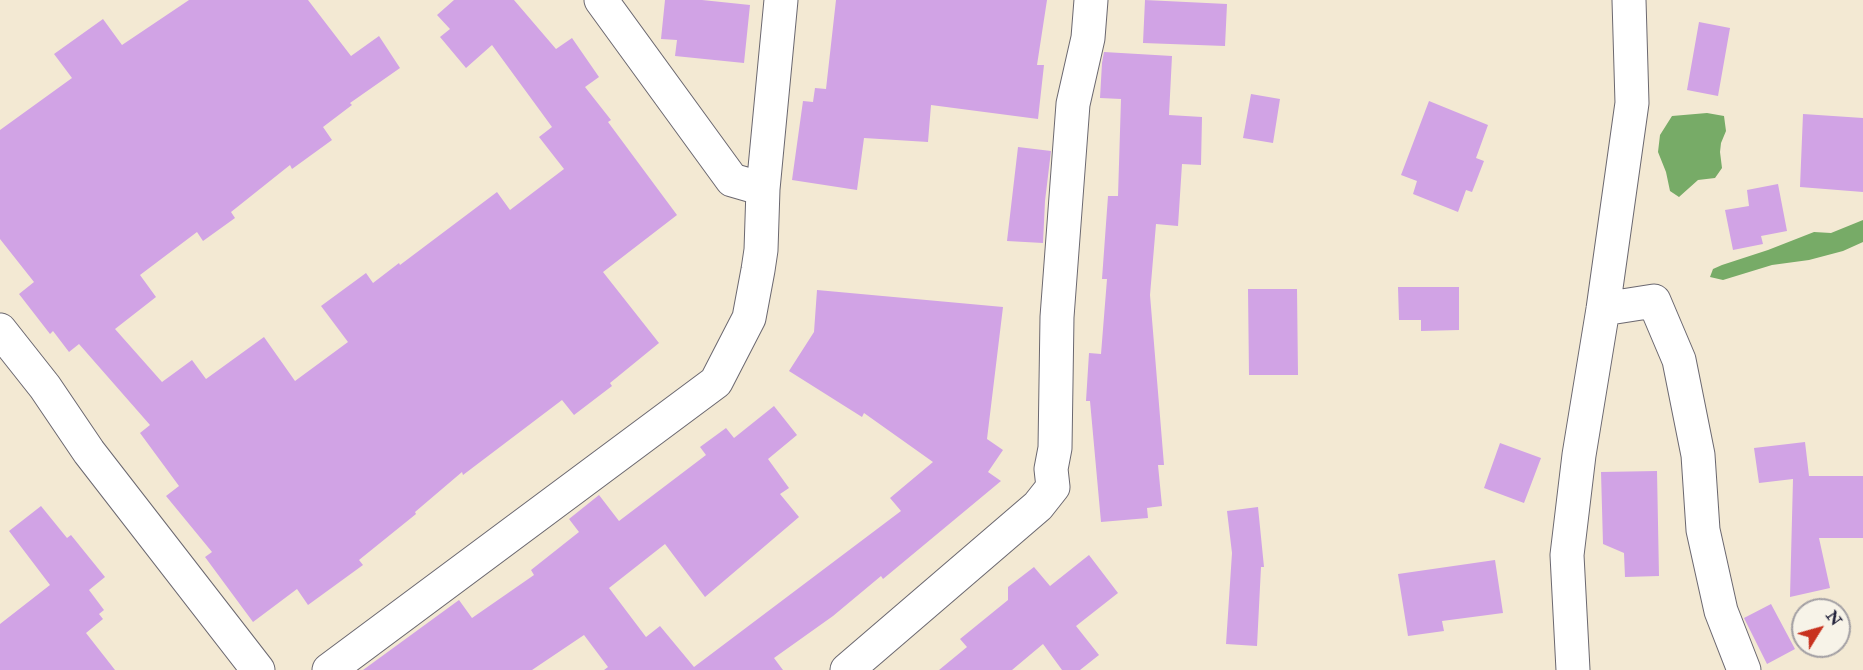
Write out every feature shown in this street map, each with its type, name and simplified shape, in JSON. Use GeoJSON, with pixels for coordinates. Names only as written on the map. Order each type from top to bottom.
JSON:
{"type":"FeatureCollection","features":[{"type":"Feature","properties":{"kind":"street"},"geometry":{"type":"LineString","coordinates":[[601,0],[732,180],[763,189]]}},
{"type":"Feature","properties":{"kind":"street"},"geometry":{"type":"LineString","coordinates":[[329,670],[716,382],[749,318],[761,250],[763,189],[782,0]]}},
{"type":"Feature","properties":{"kind":"street"},"geometry":{"type":"LineString","coordinates":[[847,670],[1038,506],[1053,487],[1057,317],[1073,104],[1088,38],[1091,0]]}},
{"type":"Feature","properties":{"kind":"street"},"geometry":{"type":"LineString","coordinates":[[1573,670],[1567,555],[1579,455],[1603,309],[1632,103],[1629,0]]}},
{"type":"Feature","properties":{"kind":"street"},"geometry":{"type":"LineString","coordinates":[[1603,309],[1654,301],[1678,360],[1698,455],[1703,530],[1722,611],[1744,670]]}},
{"type":"Feature","properties":{"kind":"street"},"geometry":{"type":"LineString","coordinates":[[0,330],[45,387],[89,452],[258,670]]}},
{"type":"Feature","properties":{"kind":"green space"},"geometry":{"type":"Polygon","coordinates":[[[1707,113],[1724,116],[1726,131],[1720,152],[1722,168],[1715,178],[1698,180],[1679,197],[1670,191],[1658,152],[1660,135],[1672,116],[1707,113]]]}},
{"type":"Feature","properties":{"kind":"green space"},"geometry":{"type":"Polygon","coordinates":[[[1863,220],[1863,242],[1843,251],[1809,260],[1772,265],[1723,280],[1710,277],[1713,269],[1722,265],[1814,232],[1831,233],[1863,220]]]}},
{"type":"Feature","properties":{"kind":"building"},"geometry":{"type":"Polygon","coordinates":[[[189,0],[308,0],[351,56],[379,36],[400,68],[350,103],[352,105],[323,127],[332,140],[292,169],[290,165],[231,212],[235,218],[203,241],[197,232],[140,275],[156,297],[115,329],[162,382],[192,360],[206,379],[264,337],[295,381],[348,342],[321,306],[366,273],[373,283],[497,192],[510,210],[564,169],[539,137],[552,127],[492,45],[466,68],[440,37],[450,29],[437,15],[454,0],[514,0],[556,49],[572,38],[599,77],[585,87],[611,120],[608,122],[677,215],[603,272],[659,343],[610,383],[612,386],[574,415],[562,400],[463,475],[462,472],[415,512],[416,514],[359,560],[363,565],[308,605],[297,589],[253,622],[205,557],[212,552],[166,496],[179,486],[140,433],[150,425],[79,344],[69,352],[53,331],[50,334],[19,294],[34,282],[0,239],[0,130],[72,78],[54,54],[103,19],[122,45],[189,0]]]}},
{"type":"Feature","properties":{"kind":"building"},"geometry":{"type":"Polygon","coordinates":[[[665,0],[702,0],[750,5],[744,63],[675,56],[677,40],[661,39],[665,0]]]}},
{"type":"Feature","properties":{"kind":"building"},"geometry":{"type":"Polygon","coordinates":[[[836,0],[1047,0],[1037,65],[1044,65],[1038,119],[931,105],[928,142],[864,138],[857,190],[792,180],[803,101],[813,102],[815,88],[826,89],[836,0]]]}},
{"type":"Feature","properties":{"kind":"building"},"geometry":{"type":"Polygon","coordinates":[[[1145,0],[1227,4],[1225,46],[1143,43],[1145,0]]]}},
{"type":"Feature","properties":{"kind":"building"},"geometry":{"type":"Polygon","coordinates":[[[1699,22],[1730,28],[1718,96],[1687,90],[1699,22]]]}},
{"type":"Feature","properties":{"kind":"building"},"geometry":{"type":"Polygon","coordinates":[[[1104,52],[1172,56],[1169,115],[1202,117],[1201,165],[1182,164],[1178,226],[1156,224],[1150,295],[1164,465],[1158,465],[1162,506],[1147,508],[1148,518],[1101,522],[1090,401],[1086,401],[1089,353],[1101,354],[1107,279],[1102,279],[1108,196],[1118,196],[1121,99],[1100,98],[1104,52]]]}},
{"type":"Feature","properties":{"kind":"building"},"geometry":{"type":"Polygon","coordinates":[[[1251,94],[1280,99],[1273,143],[1243,138],[1251,94]]]}},
{"type":"Feature","properties":{"kind":"building"},"geometry":{"type":"Polygon","coordinates":[[[1429,101],[1488,125],[1476,158],[1484,161],[1472,192],[1466,190],[1458,212],[1413,194],[1417,181],[1401,175],[1429,101]]]}},
{"type":"Feature","properties":{"kind":"building"},"geometry":{"type":"Polygon","coordinates":[[[1803,114],[1863,118],[1863,192],[1800,187],[1803,114]]]}},
{"type":"Feature","properties":{"kind":"building"},"geometry":{"type":"Polygon","coordinates":[[[1018,147],[1051,151],[1043,243],[1007,241],[1018,147]]]}},
{"type":"Feature","properties":{"kind":"building"},"geometry":{"type":"Polygon","coordinates":[[[1778,184],[1787,231],[1761,236],[1763,244],[1733,250],[1725,210],[1749,206],[1747,190],[1778,184]]]}},
{"type":"Feature","properties":{"kind":"building"},"geometry":{"type":"Polygon","coordinates":[[[1398,287],[1459,287],[1459,330],[1421,331],[1421,320],[1399,320],[1398,287]]]}},
{"type":"Feature","properties":{"kind":"building"},"geometry":{"type":"Polygon","coordinates":[[[1248,289],[1297,289],[1298,375],[1249,375],[1248,289]]]}},
{"type":"Feature","properties":{"kind":"building"},"geometry":{"type":"Polygon","coordinates":[[[817,290],[1003,307],[987,439],[1003,450],[988,472],[1001,481],[883,579],[881,576],[833,616],[774,658],[783,670],[604,670],[608,667],[584,635],[532,670],[363,670],[459,600],[472,618],[534,575],[531,570],[579,532],[569,519],[599,495],[619,521],[706,455],[700,447],[726,428],[734,438],[774,406],[797,435],[768,459],[789,488],[780,494],[799,517],[705,597],[665,544],[609,588],[646,637],[660,626],[694,667],[901,511],[890,498],[933,462],[864,413],[862,417],[789,371],[814,332],[817,290]]]}},
{"type":"Feature","properties":{"kind":"building"},"geometry":{"type":"Polygon","coordinates":[[[1805,442],[1809,476],[1863,476],[1863,538],[1819,538],[1830,588],[1790,597],[1793,479],[1759,483],[1754,448],[1805,442]]]}},
{"type":"Feature","properties":{"kind":"building"},"geometry":{"type":"Polygon","coordinates":[[[1500,443],[1541,458],[1524,503],[1484,488],[1500,443]]]}},
{"type":"Feature","properties":{"kind":"building"},"geometry":{"type":"Polygon","coordinates":[[[1657,471],[1659,576],[1625,577],[1624,553],[1603,544],[1601,472],[1657,471]]]}},
{"type":"Feature","properties":{"kind":"building"},"geometry":{"type":"Polygon","coordinates":[[[41,506],[67,538],[71,535],[105,577],[89,590],[104,610],[99,614],[103,619],[86,633],[115,670],[0,670],[0,624],[50,585],[9,531],[41,506]]]}},
{"type":"Feature","properties":{"kind":"building"},"geometry":{"type":"Polygon","coordinates":[[[1258,507],[1264,567],[1261,567],[1257,646],[1226,644],[1232,553],[1227,511],[1258,507]]]}},
{"type":"Feature","properties":{"kind":"building"},"geometry":{"type":"Polygon","coordinates":[[[1089,555],[1118,593],[1076,626],[1099,655],[1080,670],[1062,670],[1043,644],[1012,670],[939,670],[967,647],[960,639],[1008,600],[1008,587],[1034,567],[1050,586],[1089,555]]]}},
{"type":"Feature","properties":{"kind":"building"},"geometry":{"type":"Polygon","coordinates":[[[1495,560],[1503,613],[1442,621],[1444,631],[1408,636],[1398,574],[1495,560]]]}},
{"type":"Feature","properties":{"kind":"building"},"geometry":{"type":"Polygon","coordinates":[[[1771,604],[1791,642],[1791,651],[1767,664],[1744,618],[1771,604]]]}}]}
